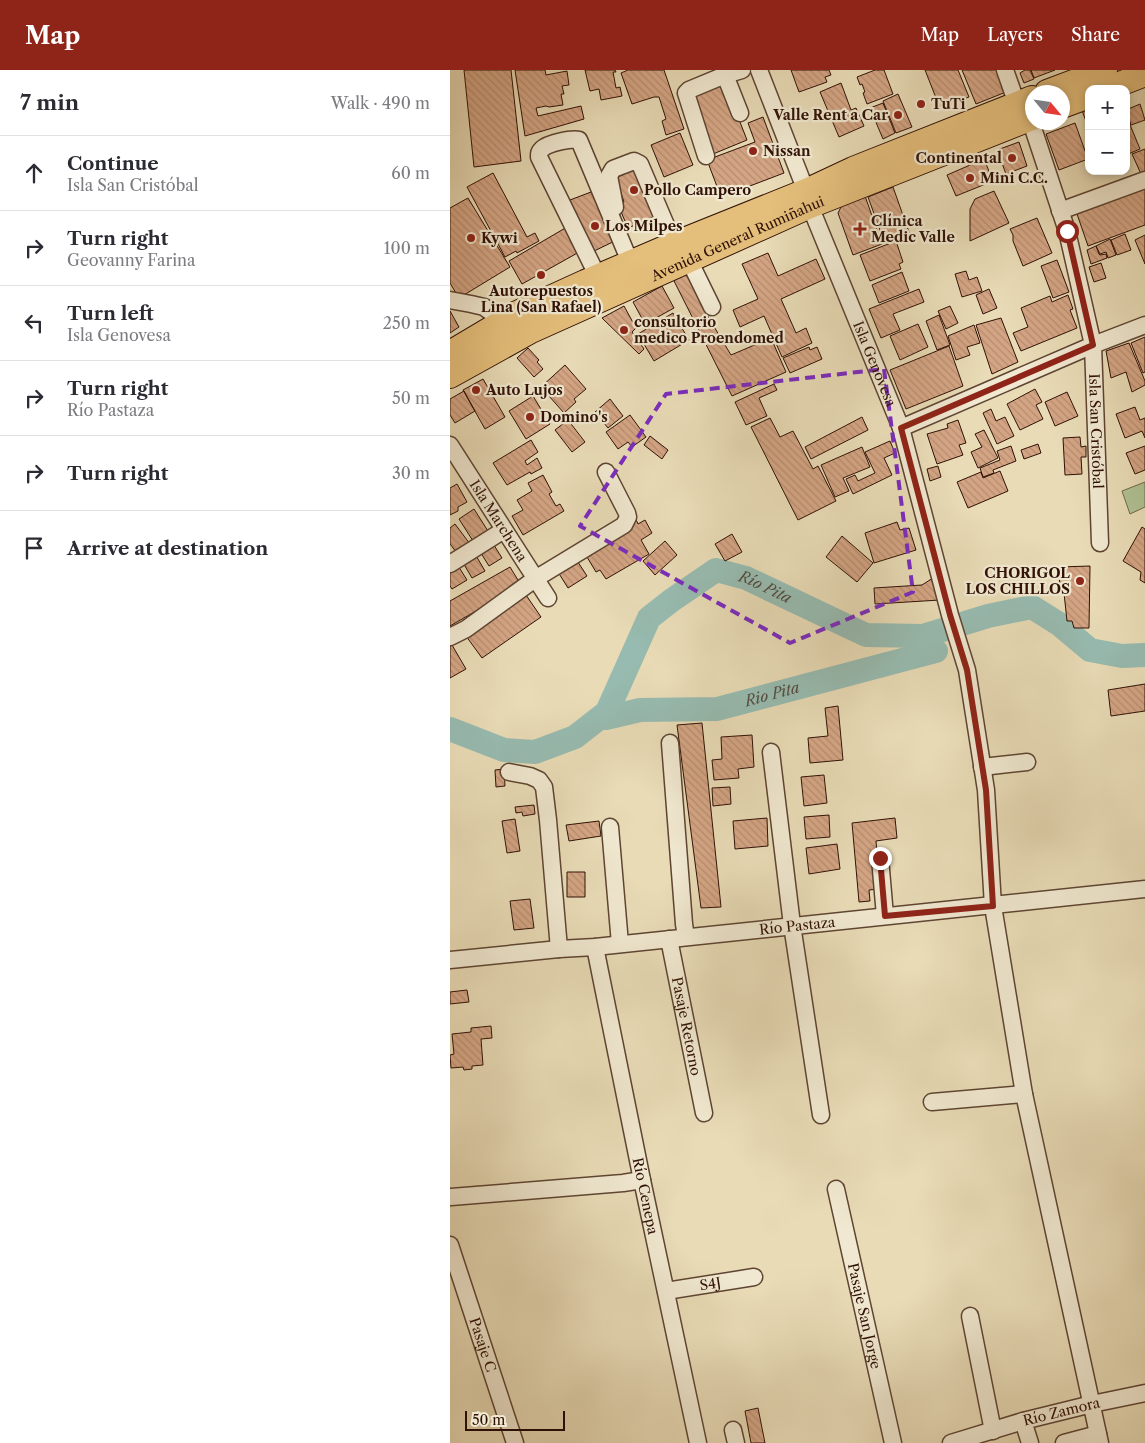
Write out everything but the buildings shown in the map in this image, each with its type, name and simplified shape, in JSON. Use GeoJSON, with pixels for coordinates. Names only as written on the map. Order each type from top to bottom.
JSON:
{"type":"FeatureCollection","features":[{"type":"Feature","properties":{"kind":"highway"},"geometry":{"type":"LineString","coordinates":[[1065,85],[1105,70]]}},
{"type":"Feature","properties":{"kind":"highway"},"geometry":{"type":"LineString","coordinates":[[1117,85],[1145,74]]}},
{"type":"Feature","properties":{"kind":"highway"},"geometry":{"type":"LineString","coordinates":[[1070,103],[1085,97]]}},
{"type":"Feature","properties":{"kind":"highway","name":"Avenida General Rumiñahui"},"geometry":{"type":"LineString","coordinates":[[450,376],[681,252],[808,198],[853,169],[1025,111]]}},
{"type":"Feature","properties":{"kind":"highway","name":"Avenida General Rumiñahui"},"geometry":{"type":"LineString","coordinates":[[450,353],[526,309],[633,261],[681,252]]}},
{"type":"Feature","properties":{"kind":"street"},"geometry":{"type":"LineString","coordinates":[[706,156],[686,94],[689,90],[742,70]]}},
{"type":"Feature","properties":{"kind":"street","name":"Isla Genovesa"},"geometry":{"type":"LineString","coordinates":[[760,70],[808,198],[901,428],[950,615],[967,670],[986,790],[993,906],[1024,1094],[1099,1438]]}},
{"type":"Feature","properties":{"kind":"street","name":"Isla San Cristóbal"},"geometry":{"type":"LineString","coordinates":[[1005,70],[1025,105]]}},
{"type":"Feature","properties":{"kind":"street"},"geometry":{"type":"LineString","coordinates":[[725,75],[740,112]]}},
{"type":"Feature","properties":{"kind":"street","name":"Isla San Cristóbal"},"geometry":{"type":"LineString","coordinates":[[1034,130],[1067,231],[1093,345],[1100,543]]}},
{"type":"Feature","properties":{"kind":"street"},"geometry":{"type":"LineString","coordinates":[[598,277],[539,157],[540,151],[544,147],[574,138],[579,140],[624,250],[633,261]]}},
{"type":"Feature","properties":{"kind":"street"},"geometry":{"type":"LineString","coordinates":[[633,261],[615,205],[609,176],[613,169],[634,161],[640,164],[681,252],[712,307]]}},
{"type":"Feature","properties":{"kind":"street"},"geometry":{"type":"LineString","coordinates":[[1060,210],[1145,180]]}},
{"type":"Feature","properties":{"kind":"street"},"geometry":{"type":"LineString","coordinates":[[450,300],[484,307],[504,322]]}},
{"type":"Feature","properties":{"kind":"street"},"geometry":{"type":"LineString","coordinates":[[901,428],[1093,345],[1145,325]]}},
{"type":"Feature","properties":{"kind":"street","name":"Isla Marchena"},"geometry":{"type":"LineString","coordinates":[[450,444],[548,598]]}},
{"type":"Feature","properties":{"kind":"street"},"geometry":{"type":"LineString","coordinates":[[450,636],[466,629],[535,579],[626,523],[627,513],[606,472]]}},
{"type":"Feature","properties":{"kind":"street"},"geometry":{"type":"LineString","coordinates":[[450,564],[504,530]]}},
{"type":"Feature","properties":{"kind":"street"},"geometry":{"type":"LineString","coordinates":[[670,743],[686,937]]}},
{"type":"Feature","properties":{"kind":"street"},"geometry":{"type":"LineString","coordinates":[[772,752],[792,925],[821,1115]]}},
{"type":"Feature","properties":{"kind":"street"},"geometry":{"type":"LineString","coordinates":[[982,767],[1026,762]]}},
{"type":"Feature","properties":{"kind":"street"},"geometry":{"type":"LineString","coordinates":[[509,772],[530,776],[539,780],[544,788],[559,949]]}},
{"type":"Feature","properties":{"kind":"street"},"geometry":{"type":"LineString","coordinates":[[610,827],[620,944]]}},
{"type":"Feature","properties":{"kind":"street"},"geometry":{"type":"LineString","coordinates":[[880,858],[885,916]]}},
{"type":"Feature","properties":{"kind":"street","name":"Río Pastaza"},"geometry":{"type":"LineString","coordinates":[[450,960],[594,947],[1145,889]]}},
{"type":"Feature","properties":{"kind":"street","name":"Pasaje Retorno"},"geometry":{"type":"LineString","coordinates":[[670,939],[704,1113]]}},
{"type":"Feature","properties":{"kind":"street","name":"Río Cenepa"},"geometry":{"type":"LineString","coordinates":[[594,947],[698,1443]]}},
{"type":"Feature","properties":{"kind":"street"},"geometry":{"type":"LineString","coordinates":[[932,1102],[1024,1094]]}},
{"type":"Feature","properties":{"kind":"street"},"geometry":{"type":"LineString","coordinates":[[451,1197],[614,1184],[642,1180]]}},
{"type":"Feature","properties":{"kind":"street","name":"Pasaje San Jorge"},"geometry":{"type":"LineString","coordinates":[[836,1188],[893,1443]]}},
{"type":"Feature","properties":{"kind":"street","name":"Pasaje C"},"geometry":{"type":"LineString","coordinates":[[450,1246],[516,1443]]}},
{"type":"Feature","properties":{"kind":"street","name":"S4J"},"geometry":{"type":"LineString","coordinates":[[666,1291],[754,1277]]}},
{"type":"Feature","properties":{"kind":"street"},"geometry":{"type":"LineString","coordinates":[[970,1316],[993,1431]]}},
{"type":"Feature","properties":{"kind":"street","name":"Río Zamora"},"geometry":{"type":"LineString","coordinates":[[951,1443],[1023,1421],[1092,1404],[1145,1394]]}},
{"type":"Feature","properties":{"kind":"street"},"geometry":{"type":"LineString","coordinates":[[1023,1421],[1030,1443]]}},
{"type":"Feature","properties":{"kind":"street"},"geometry":{"type":"LineString","coordinates":[[1064,1443],[1099,1438]]}},
{"type":"Feature","properties":{"kind":"highlighted area"},"geometry":{"type":"Polygon","coordinates":[[[884,369],[913,592],[790,643],[580,526],[666,394],[884,369]]]}},
{"type":"Feature","properties":{"kind":"green space"},"geometry":{"type":"Polygon","coordinates":[[[1145,482],[1145,507],[1130,514],[1122,491],[1145,482]]]}},
{"type":"Feature","properties":{"kind":"waterway","name":"Río Pita"},"geometry":{"type":"LineString","coordinates":[[450,729],[504,750],[535,752],[575,737],[607,712],[649,618],[716,570],[746,578],[866,635],[923,636],[988,616],[1032,607],[1059,624],[1090,650],[1122,656],[1145,655]]}},
{"type":"Feature","properties":{"kind":"waterway","name":"Rio Pita"},"geometry":{"type":"LineString","coordinates":[[606,718],[640,710],[717,709],[936,651]]}},
{"type":"Feature","properties":{"kind":"place","name":"TuTi"},"geometry":{"type":"Point","coordinates":[921,104]}},
{"type":"Feature","properties":{"kind":"place","name":"Valle Rent a Car"},"geometry":{"type":"Point","coordinates":[898,115]}},
{"type":"Feature","properties":{"kind":"place","name":"Nissan"},"geometry":{"type":"Point","coordinates":[753,151]}},
{"type":"Feature","properties":{"kind":"place","name":"Continental"},"geometry":{"type":"Point","coordinates":[1012,158]}},
{"type":"Feature","properties":{"kind":"place","name":"Mini C.C."},"geometry":{"type":"Point","coordinates":[970,178]}},
{"type":"Feature","properties":{"kind":"place","name":"Pollo Campero"},"geometry":{"type":"Point","coordinates":[634,190]}},
{"type":"Feature","properties":{"kind":"place","name":"Los Milpes"},"geometry":{"type":"Point","coordinates":[595,226]}},
{"type":"Feature","properties":{"kind":"place","name":"Clínica Medic Valle"},"geometry":{"type":"Point","coordinates":[860,229]}},
{"type":"Feature","properties":{"kind":"place","name":"Kywi"},"geometry":{"type":"Point","coordinates":[471,238]}},
{"type":"Feature","properties":{"kind":"place","name":"Autorepuestos Lina (San Rafael)"},"geometry":{"type":"Point","coordinates":[541,275]}},
{"type":"Feature","properties":{"kind":"place","name":"consultorio medico Proendomed"},"geometry":{"type":"Point","coordinates":[624,330]}},
{"type":"Feature","properties":{"kind":"place","name":"Auto Lujos"},"geometry":{"type":"Point","coordinates":[476,390]}},
{"type":"Feature","properties":{"kind":"place","name":"Domino's"},"geometry":{"type":"Point","coordinates":[530,417]}},
{"type":"Feature","properties":{"kind":"place","name":"CHORIGOL LOS CHILLOS"},"geometry":{"type":"Point","coordinates":[1080,581]}},
{"type":"Feature","properties":{"kind":"route"},"geometry":{"type":"LineString","coordinates":[[880,858],[885,916],[993,906],[986,790],[967,670],[950,615],[901,428],[1093,345],[1067,231]]}}]}
